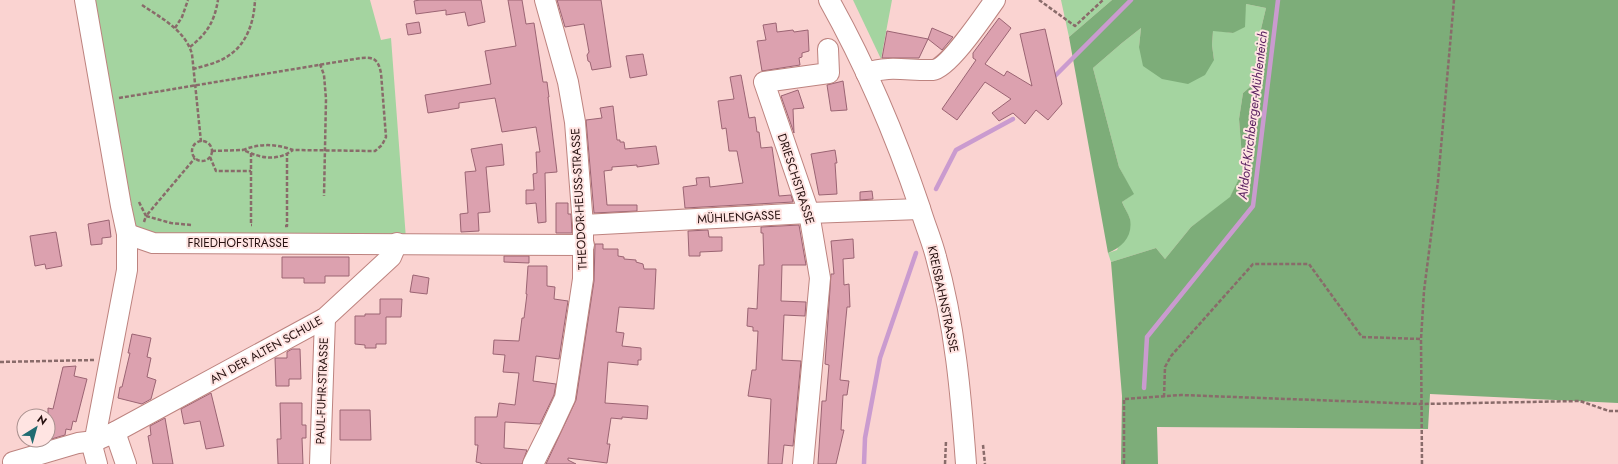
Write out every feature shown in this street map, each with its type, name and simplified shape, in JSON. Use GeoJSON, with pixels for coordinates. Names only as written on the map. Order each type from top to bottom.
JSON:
{"type":"FeatureCollection","features":[{"type":"Feature","properties":{"kind":"street"},"geometry":{"type":"LineString","coordinates":[[85,0],[127,234],[127,270],[93,449],[97,464]]}},
{"type":"Feature","properties":{"kind":"street","name":"THEODOR-HEUSS-STRASSE"},"geometry":{"type":"LineString","coordinates":[[533,464],[565,398],[583,279],[584,245],[575,122],[568,82],[546,0]]}},
{"type":"Feature","properties":{"kind":"street","name":"KREISBAHNSTRASSE"},"geometry":{"type":"LineString","coordinates":[[829,0],[844,26],[899,149],[936,257],[959,374],[966,464]]}},
{"type":"Feature","properties":{"kind":"street"},"geometry":{"type":"LineString","coordinates":[[866,73],[878,69],[935,70],[952,57],[995,0]]}},
{"type":"Feature","properties":{"kind":"street","name":"DRIESCHSTRASSE"},"geometry":{"type":"LineString","coordinates":[[803,464],[820,278],[809,213],[764,82],[830,73],[828,49]]}},
{"type":"Feature","properties":{"kind":"street","name":"MÜHLENGASSE"},"geometry":{"type":"LineString","coordinates":[[583,225],[809,213],[920,209]]}},
{"type":"Feature","properties":{"kind":"street","name":"FRIEDHOFSTRASSE"},"geometry":{"type":"LineString","coordinates":[[127,234],[154,243],[584,245]]}},
{"type":"Feature","properties":{"kind":"street","name":"AN DER ALTEN SCHULE"},"geometry":{"type":"LineString","coordinates":[[13,462],[78,443],[95,440],[115,432],[325,318],[391,257],[397,243]]}},
{"type":"Feature","properties":{"kind":"street","name":"PAUL-FUHR-STRASSE"},"geometry":{"type":"LineString","coordinates":[[320,464],[325,318]]}},
{"type":"Feature","properties":{"kind":"street"},"geometry":{"type":"LineString","coordinates":[[115,432],[126,464]]}},
{"type":"Feature","properties":{"kind":"path"},"geometry":{"type":"LineString","coordinates":[[175,28],[182,17],[188,0]]}},
{"type":"Feature","properties":{"kind":"path"},"geometry":{"type":"LineString","coordinates":[[190,47],[202,37],[211,25],[218,0]]}},
{"type":"Feature","properties":{"kind":"path"},"geometry":{"type":"LineString","coordinates":[[193,69],[228,56],[239,46],[247,35],[252,22],[255,0]]}},
{"type":"Feature","properties":{"kind":"path"},"geometry":{"type":"LineString","coordinates":[[1039,0],[1075,26],[1103,0]]}},
{"type":"Feature","properties":{"kind":"path"},"geometry":{"type":"LineString","coordinates":[[1422,464],[1421,339],[1424,291],[1438,181],[1454,0]]}},
{"type":"Feature","properties":{"kind":"path"},"geometry":{"type":"LineString","coordinates":[[142,5],[175,28],[190,47],[201,142]]}},
{"type":"Feature","properties":{"kind":"path"},"geometry":{"type":"LineString","coordinates":[[118,98],[361,58],[371,57],[380,65],[386,137],[382,145],[375,151],[293,150],[283,146],[264,145],[244,150],[212,151]]}},
{"type":"Feature","properties":{"kind":"path"},"geometry":{"type":"LineString","coordinates":[[320,64],[324,75],[326,99],[324,196]]}},
{"type":"Feature","properties":{"kind":"path"},"geometry":{"type":"LineString","coordinates":[[204,142],[209,145],[212,151],[210,157],[204,161],[195,158],[193,150],[196,144],[204,142]]}},
{"type":"Feature","properties":{"kind":"path"},"geometry":{"type":"LineString","coordinates":[[244,150],[268,157],[279,158],[293,150]]}},
{"type":"Feature","properties":{"kind":"path"},"geometry":{"type":"LineString","coordinates":[[251,153],[251,225],[258,225]]}},
{"type":"Feature","properties":{"kind":"path"},"geometry":{"type":"LineString","coordinates":[[280,226],[287,226],[287,154]]}},
{"type":"Feature","properties":{"kind":"path"},"geometry":{"type":"LineString","coordinates":[[210,157],[216,171],[251,171]]}},
{"type":"Feature","properties":{"kind":"path"},"geometry":{"type":"LineString","coordinates":[[195,158],[146,216],[171,223],[195,225]]}},
{"type":"Feature","properties":{"kind":"path"},"geometry":{"type":"LineString","coordinates":[[1164,397],[1165,366],[1171,356],[1253,264],[1309,264],[1362,337],[1421,339]]}},
{"type":"Feature","properties":{"kind":"path"},"geometry":{"type":"LineString","coordinates":[[0,362],[110,360]]}},
{"type":"Feature","properties":{"kind":"path"},"geometry":{"type":"LineString","coordinates":[[1124,464],[1124,400],[1181,395],[1422,404],[1580,400],[1609,411],[1618,411]]}},
{"type":"Feature","properties":{"kind":"green space"},"geometry":{"type":"Polygon","coordinates":[[[89,0],[370,0],[381,40],[391,38],[406,239],[152,239],[129,227],[89,0]]]}},
{"type":"Feature","properties":{"kind":"green space"},"geometry":{"type":"Polygon","coordinates":[[[853,0],[892,0],[881,59],[853,0]]]}},
{"type":"Feature","properties":{"kind":"green space"},"geometry":{"type":"Polygon","coordinates":[[[1061,0],[1112,0],[1069,37],[1061,0]]]}},
{"type":"Feature","properties":{"kind":"green space"},"geometry":{"type":"Polygon","coordinates":[[[1112,0],[1618,0],[1618,403],[1430,394],[1428,429],[1157,427],[1158,464],[1121,464],[1122,396],[1111,262],[1156,248],[1165,259],[1191,227],[1230,197],[1243,170],[1239,119],[1243,93],[1264,75],[1256,50],[1266,8],[1246,4],[1245,27],[1233,33],[1213,31],[1212,45],[1214,60],[1205,75],[1188,84],[1162,79],[1143,66],[1139,47],[1141,28],[1093,68],[1119,167],[1134,194],[1122,202],[1130,219],[1131,225],[1128,236],[1118,248],[1108,253],[1069,37],[1112,0]]]}},
{"type":"Feature","properties":{"kind":"green space"},"geometry":{"type":"Polygon","coordinates":[[[1246,4],[1266,8],[1256,50],[1264,75],[1243,93],[1239,119],[1243,170],[1230,198],[1191,227],[1165,259],[1156,248],[1111,262],[1108,253],[1117,250],[1130,219],[1122,202],[1133,194],[1119,167],[1093,68],[1141,28],[1139,47],[1214,60],[1212,45],[1213,30],[1233,33],[1244,16],[1246,4]]]}},
{"type":"Feature","properties":{"kind":"building"},"geometry":{"type":"Polygon","coordinates":[[[481,0],[485,22],[468,26],[465,12],[446,15],[446,10],[416,14],[414,1],[481,0]]]}},
{"type":"Feature","properties":{"kind":"building"},"geometry":{"type":"Polygon","coordinates":[[[508,0],[522,0],[526,24],[534,23],[543,82],[547,82],[557,172],[545,173],[546,222],[538,223],[536,203],[526,204],[526,190],[534,190],[533,174],[537,173],[536,152],[540,152],[536,127],[502,132],[495,98],[459,103],[459,108],[428,113],[425,95],[491,84],[485,51],[516,46],[508,0]]]}},
{"type":"Feature","properties":{"kind":"building"},"geometry":{"type":"Polygon","coordinates":[[[557,0],[601,0],[611,67],[592,70],[590,62],[588,61],[587,55],[589,52],[584,24],[565,27],[557,0]]]}},
{"type":"Feature","properties":{"kind":"building"},"geometry":{"type":"Polygon","coordinates":[[[999,18],[1011,28],[985,64],[1004,76],[1007,71],[1032,86],[1020,34],[1045,29],[1062,104],[1048,120],[1036,110],[1025,124],[1013,113],[999,121],[992,113],[1011,99],[985,82],[957,120],[942,109],[976,60],[973,58],[973,53],[999,18]]]}},
{"type":"Feature","properties":{"kind":"building"},"geometry":{"type":"Polygon","coordinates":[[[419,22],[421,33],[408,35],[406,24],[419,22]]]}},
{"type":"Feature","properties":{"kind":"building"},"geometry":{"type":"Polygon","coordinates":[[[776,23],[777,32],[808,30],[809,51],[802,53],[802,57],[799,58],[800,65],[762,71],[757,41],[766,40],[763,25],[776,23]]]}},
{"type":"Feature","properties":{"kind":"building"},"geometry":{"type":"Polygon","coordinates":[[[932,28],[953,37],[942,50],[928,39],[932,28]]]}},
{"type":"Feature","properties":{"kind":"building"},"geometry":{"type":"Polygon","coordinates":[[[887,31],[928,39],[919,58],[882,58],[887,31]]]}},
{"type":"Feature","properties":{"kind":"building"},"geometry":{"type":"Polygon","coordinates":[[[643,54],[647,75],[630,78],[626,56],[643,54]]]}},
{"type":"Feature","properties":{"kind":"building"},"geometry":{"type":"Polygon","coordinates":[[[741,75],[749,118],[755,117],[761,148],[772,147],[779,196],[791,195],[793,202],[685,208],[683,187],[697,185],[696,178],[709,177],[710,187],[743,183],[737,151],[729,151],[726,128],[722,129],[718,101],[734,99],[730,77],[741,75]]]}},
{"type":"Feature","properties":{"kind":"building"},"geometry":{"type":"Polygon","coordinates":[[[843,81],[847,110],[831,111],[827,85],[843,81]]]}},
{"type":"Feature","properties":{"kind":"building"},"geometry":{"type":"Polygon","coordinates":[[[798,90],[804,108],[793,109],[794,133],[781,96],[798,90]]]}},
{"type":"Feature","properties":{"kind":"building"},"geometry":{"type":"Polygon","coordinates":[[[613,106],[617,140],[624,142],[625,149],[656,146],[659,164],[637,167],[637,165],[612,167],[612,170],[604,171],[607,205],[637,205],[637,211],[594,213],[586,120],[602,118],[600,108],[613,106]]]}},
{"type":"Feature","properties":{"kind":"building"},"geometry":{"type":"Polygon","coordinates":[[[502,144],[504,165],[486,167],[490,212],[478,213],[479,231],[461,232],[460,214],[468,213],[465,172],[476,171],[471,149],[502,144]]]}},
{"type":"Feature","properties":{"kind":"building"},"geometry":{"type":"Polygon","coordinates":[[[835,150],[837,163],[835,163],[837,194],[819,195],[811,154],[835,150]]]}},
{"type":"Feature","properties":{"kind":"building"},"geometry":{"type":"Polygon","coordinates":[[[872,191],[873,199],[860,200],[860,192],[872,191]]]}},
{"type":"Feature","properties":{"kind":"building"},"geometry":{"type":"Polygon","coordinates":[[[556,203],[568,203],[568,214],[571,214],[572,233],[556,233],[556,203]]]}},
{"type":"Feature","properties":{"kind":"building"},"geometry":{"type":"Polygon","coordinates":[[[109,220],[111,237],[102,238],[102,244],[91,245],[88,224],[109,220]]]}},
{"type":"Feature","properties":{"kind":"building"},"geometry":{"type":"Polygon","coordinates":[[[799,225],[806,265],[782,265],[781,301],[806,302],[805,316],[784,315],[782,360],[801,361],[793,446],[784,445],[782,464],[768,464],[771,399],[748,396],[752,370],[756,370],[758,331],[753,331],[753,327],[747,326],[748,308],[757,309],[759,265],[764,265],[763,233],[761,233],[761,227],[799,225]]]}},
{"type":"Feature","properties":{"kind":"building"},"geometry":{"type":"Polygon","coordinates":[[[708,230],[709,237],[722,237],[722,251],[700,252],[700,256],[689,256],[688,231],[708,230]]]}},
{"type":"Feature","properties":{"kind":"building"},"geometry":{"type":"Polygon","coordinates":[[[56,232],[62,266],[46,269],[45,264],[35,266],[30,236],[56,232]]]}},
{"type":"Feature","properties":{"kind":"building"},"geometry":{"type":"Polygon","coordinates":[[[853,239],[854,258],[843,259],[844,285],[849,284],[850,307],[847,307],[840,380],[849,381],[847,395],[843,395],[841,430],[844,430],[836,464],[818,464],[822,401],[826,401],[829,365],[825,364],[831,274],[834,274],[831,241],[853,239]]]}},
{"type":"Feature","properties":{"kind":"building"},"geometry":{"type":"Polygon","coordinates":[[[595,244],[603,244],[603,249],[618,249],[618,256],[624,257],[624,259],[636,260],[636,262],[643,264],[644,269],[656,269],[654,309],[619,307],[616,332],[624,333],[622,346],[641,348],[641,360],[638,360],[638,365],[608,362],[605,403],[648,406],[647,419],[622,417],[622,419],[611,418],[607,444],[610,444],[607,463],[568,458],[568,460],[576,464],[546,464],[576,400],[594,281],[595,244]]]}},
{"type":"Feature","properties":{"kind":"building"},"geometry":{"type":"Polygon","coordinates":[[[504,256],[529,256],[529,263],[504,262],[504,256]]]}},
{"type":"Feature","properties":{"kind":"building"},"geometry":{"type":"Polygon","coordinates":[[[282,257],[349,257],[349,276],[325,276],[325,283],[304,283],[304,278],[282,278],[282,257]]]}},
{"type":"Feature","properties":{"kind":"building"},"geometry":{"type":"Polygon","coordinates":[[[528,266],[547,266],[547,286],[555,287],[554,299],[568,301],[559,359],[536,356],[533,381],[556,384],[554,395],[540,424],[505,422],[504,448],[527,450],[522,464],[481,464],[476,462],[478,445],[475,445],[475,417],[497,417],[499,403],[515,405],[519,373],[503,372],[505,355],[493,354],[494,340],[519,341],[527,294],[528,266]]]}},
{"type":"Feature","properties":{"kind":"building"},"geometry":{"type":"Polygon","coordinates":[[[413,275],[429,278],[427,294],[410,292],[413,275]]]}},
{"type":"Feature","properties":{"kind":"building"},"geometry":{"type":"Polygon","coordinates":[[[380,299],[402,299],[401,317],[386,317],[386,344],[376,344],[376,348],[365,348],[365,345],[355,344],[355,316],[380,314],[380,299]]]}},
{"type":"Feature","properties":{"kind":"building"},"geometry":{"type":"Polygon","coordinates":[[[132,334],[151,338],[147,357],[151,358],[147,377],[156,380],[151,399],[142,404],[118,398],[130,353],[128,353],[132,334]]]}},
{"type":"Feature","properties":{"kind":"building"},"geometry":{"type":"Polygon","coordinates":[[[292,349],[300,349],[301,379],[289,379],[289,386],[276,386],[275,358],[287,358],[287,352],[292,349]]]}},
{"type":"Feature","properties":{"kind":"building"},"geometry":{"type":"Polygon","coordinates":[[[76,366],[74,376],[87,379],[76,422],[73,421],[71,430],[66,429],[65,435],[56,438],[56,408],[53,408],[63,367],[76,366]]]}},
{"type":"Feature","properties":{"kind":"building"},"geometry":{"type":"Polygon","coordinates":[[[211,393],[224,446],[206,449],[200,421],[184,424],[181,409],[211,393]]]}},
{"type":"Feature","properties":{"kind":"building"},"geometry":{"type":"Polygon","coordinates":[[[280,403],[302,403],[302,425],[306,425],[306,438],[302,438],[303,464],[278,464],[277,439],[281,439],[280,403]]]}},
{"type":"Feature","properties":{"kind":"building"},"geometry":{"type":"Polygon","coordinates":[[[340,410],[370,410],[371,440],[340,440],[340,410]]]}},
{"type":"Feature","properties":{"kind":"building"},"geometry":{"type":"Polygon","coordinates":[[[165,418],[173,464],[153,464],[148,436],[151,435],[150,426],[165,418]]]}},
{"type":"Feature","properties":{"kind":"waterway"},"geometry":{"type":"LineString","coordinates":[[1051,80],[1131,0]]}},
{"type":"Feature","properties":{"kind":"waterway","name":"Altdorf-Kirchberger-Mühlenteich"},"geometry":{"type":"LineString","coordinates":[[1144,388],[1147,337],[1253,206],[1278,0]]}},
{"type":"Feature","properties":{"kind":"waterway"},"geometry":{"type":"LineString","coordinates":[[936,189],[956,150],[1013,119]]}},
{"type":"Feature","properties":{"kind":"waterway"},"geometry":{"type":"LineString","coordinates":[[864,464],[865,438],[880,358],[916,253]]}}]}
